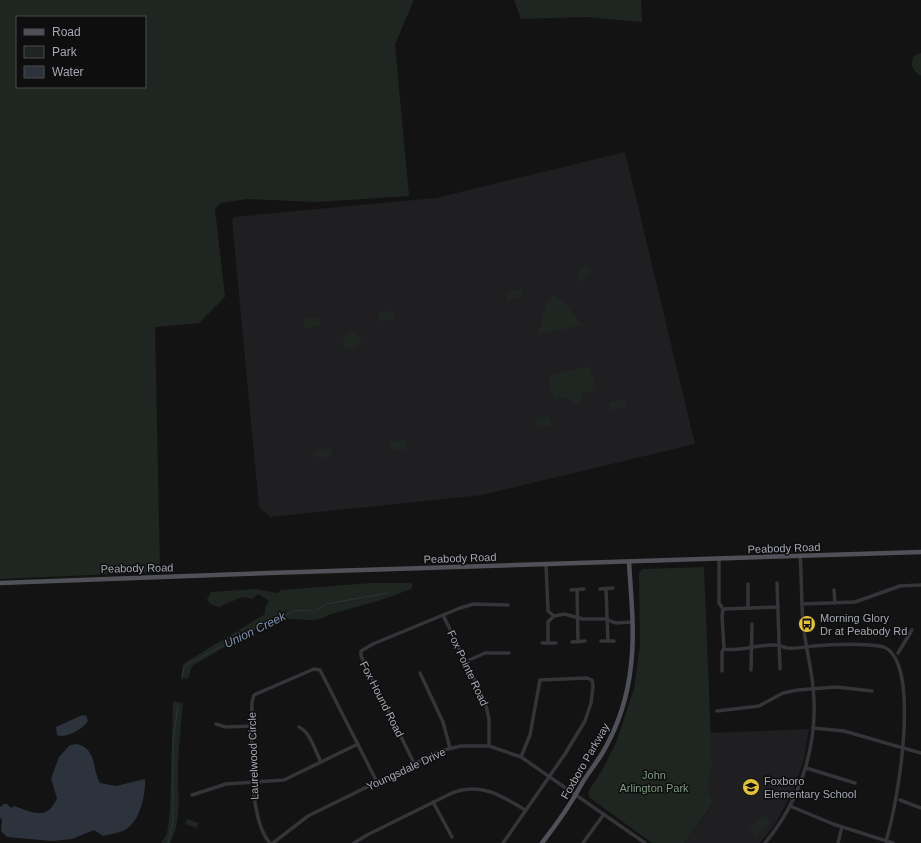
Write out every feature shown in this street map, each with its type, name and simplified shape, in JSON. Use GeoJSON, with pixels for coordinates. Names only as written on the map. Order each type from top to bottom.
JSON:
{"type":"FeatureCollection","features":[{"type":"Feature","properties":{"kind":"main road","name":"Peabody Road"},"geometry":{"type":"LineString","coordinates":[[0,583],[161,576],[196,577],[921,552]]}},
{"type":"Feature","properties":{"kind":"main road","name":"Foxboro Parkway"},"geometry":{"type":"LineString","coordinates":[[542,843],[577,794],[603,751],[618,720],[631,665],[632,622],[629,562]]}},
{"type":"Feature","properties":{"kind":"street"},"geometry":{"type":"LineString","coordinates":[[765,843],[790,806],[806,768],[813,728],[813,688],[802,604],[800,556]]}},
{"type":"Feature","properties":{"kind":"street"},"geometry":{"type":"LineString","coordinates":[[719,559],[719,603],[723,609],[724,649],[722,652],[722,671]]}},
{"type":"Feature","properties":{"kind":"street"},"geometry":{"type":"LineString","coordinates":[[546,564],[548,611],[554,616]]}},
{"type":"Feature","properties":{"kind":"street"},"geometry":{"type":"LineString","coordinates":[[777,583],[780,669]]}},
{"type":"Feature","properties":{"kind":"street"},"geometry":{"type":"LineString","coordinates":[[748,584],[748,608]]}},
{"type":"Feature","properties":{"kind":"street"},"geometry":{"type":"LineString","coordinates":[[802,604],[862,601],[900,586],[921,585]]}},
{"type":"Feature","properties":{"kind":"street"},"geometry":{"type":"LineString","coordinates":[[600,589],[612,588]]}},
{"type":"Feature","properties":{"kind":"street"},"geometry":{"type":"LineString","coordinates":[[571,590],[584,589]]}},
{"type":"Feature","properties":{"kind":"street"},"geometry":{"type":"LineString","coordinates":[[606,589],[608,641]]}},
{"type":"Feature","properties":{"kind":"street"},"geometry":{"type":"LineString","coordinates":[[577,590],[578,642]]}},
{"type":"Feature","properties":{"kind":"street"},"geometry":{"type":"LineString","coordinates":[[834,590],[835,603]]}},
{"type":"Feature","properties":{"kind":"street"},"geometry":{"type":"LineString","coordinates":[[443,614],[474,604],[508,605]]}},
{"type":"Feature","properties":{"kind":"street"},"geometry":{"type":"LineString","coordinates":[[723,609],[778,607]]}},
{"type":"Feature","properties":{"kind":"street","name":"Fox Pointe Road"},"geometry":{"type":"LineString","coordinates":[[443,614],[485,701],[489,719],[489,746]]}},
{"type":"Feature","properties":{"kind":"street","name":"Fox Hound Road"},"geometry":{"type":"LineString","coordinates":[[414,764],[360,653],[365,648],[443,614]]}},
{"type":"Feature","properties":{"kind":"street"},"geometry":{"type":"LineString","coordinates":[[548,643],[548,622],[554,616],[564,614],[578,618],[607,620],[616,623],[632,622]]}},
{"type":"Feature","properties":{"kind":"street"},"geometry":{"type":"LineString","coordinates":[[751,670],[752,624]]}},
{"type":"Feature","properties":{"kind":"street"},"geometry":{"type":"LineString","coordinates":[[898,654],[912,630]]}},
{"type":"Feature","properties":{"kind":"street"},"geometry":{"type":"LineString","coordinates":[[572,642],[585,641]]}},
{"type":"Feature","properties":{"kind":"street"},"geometry":{"type":"LineString","coordinates":[[601,641],[614,641]]}},
{"type":"Feature","properties":{"kind":"street"},"geometry":{"type":"LineString","coordinates":[[542,643],[556,643]]}},
{"type":"Feature","properties":{"kind":"street"},"geometry":{"type":"LineString","coordinates":[[724,649],[747,649],[757,645],[780,645],[785,648],[829,645],[877,646],[891,650],[904,658]]}},
{"type":"Feature","properties":{"kind":"street"},"geometry":{"type":"LineString","coordinates":[[467,661],[486,653],[509,653]]}},
{"type":"Feature","properties":{"kind":"street","name":"Laurelwood Circle"},"geometry":{"type":"LineString","coordinates":[[270,843],[258,821],[254,782],[252,726],[252,702],[254,695],[317,669],[322,673],[377,782]]}},
{"type":"Feature","properties":{"kind":"street"},"geometry":{"type":"LineString","coordinates":[[420,673],[443,722],[450,748]]}},
{"type":"Feature","properties":{"kind":"street"},"geometry":{"type":"LineString","coordinates":[[503,843],[549,776],[589,712],[593,693],[593,684],[591,679],[540,680],[530,735],[521,757]]}},
{"type":"Feature","properties":{"kind":"street"},"geometry":{"type":"LineString","coordinates":[[717,711],[759,706],[789,691],[836,687],[872,691]]}},
{"type":"Feature","properties":{"kind":"street"},"geometry":{"type":"LineString","coordinates":[[216,724],[226,727],[252,726]]}},
{"type":"Feature","properties":{"kind":"street"},"geometry":{"type":"LineString","coordinates":[[299,727],[304,730],[321,762]]}},
{"type":"Feature","properties":{"kind":"street"},"geometry":{"type":"LineString","coordinates":[[813,728],[844,731],[921,753]]}},
{"type":"Feature","properties":{"kind":"street"},"geometry":{"type":"LineString","coordinates":[[192,795],[226,784],[284,780],[358,744]]}},
{"type":"Feature","properties":{"kind":"street","name":"Youngsdale Drive"},"geometry":{"type":"LineString","coordinates":[[273,843],[300,821],[377,782],[450,748],[474,745],[489,746],[521,757],[577,794],[645,843]]}},
{"type":"Feature","properties":{"kind":"street"},"geometry":{"type":"LineString","coordinates":[[911,757],[913,746]]}},
{"type":"Feature","properties":{"kind":"street"},"geometry":{"type":"LineString","coordinates":[[806,768],[855,783]]}},
{"type":"Feature","properties":{"kind":"street"},"geometry":{"type":"LineString","coordinates":[[354,843],[367,835],[458,790],[480,789],[502,795],[525,810]]}},
{"type":"Feature","properties":{"kind":"street"},"geometry":{"type":"LineString","coordinates":[[886,841],[902,794]]}},
{"type":"Feature","properties":{"kind":"street"},"geometry":{"type":"LineString","coordinates":[[900,800],[921,808]]}},
{"type":"Feature","properties":{"kind":"street"},"geometry":{"type":"LineString","coordinates":[[433,802],[452,837]]}},
{"type":"Feature","properties":{"kind":"street"},"geometry":{"type":"LineString","coordinates":[[790,806],[842,827],[893,843]]}},
{"type":"Feature","properties":{"kind":"street"},"geometry":{"type":"LineString","coordinates":[[583,843],[604,814]]}},
{"type":"Feature","properties":{"kind":"street"},"geometry":{"type":"LineString","coordinates":[[838,843],[842,827]]}},
{"type":"Feature","properties":{"kind":"shaded area"},"geometry":{"type":"Polygon","coordinates":[[[625,152],[695,444],[482,495],[270,517],[259,507],[232,220],[234,217],[436,198],[625,152]]]}},
{"type":"Feature","properties":{"kind":"shaded area","name":"Foxboro Elementary School"},"geometry":{"type":"Polygon","coordinates":[[[809,729],[804,759],[793,791],[775,824],[760,843],[684,843],[714,803],[708,796],[706,788],[712,766],[710,733],[809,729]]]}},
{"type":"Feature","properties":{"kind":"green space"},"geometry":{"type":"Polygon","coordinates":[[[0,0],[414,0],[395,44],[409,196],[317,202],[247,199],[221,203],[215,209],[225,297],[199,323],[155,327],[160,572],[0,579],[0,0]]]}},
{"type":"Feature","properties":{"kind":"green space"},"geometry":{"type":"Polygon","coordinates":[[[514,0],[641,0],[642,22],[587,17],[521,19],[514,0]]]}},
{"type":"Feature","properties":{"kind":"green space"},"geometry":{"type":"Polygon","coordinates":[[[921,53],[921,76],[914,70],[912,62],[914,56],[921,53]]]}},
{"type":"Feature","properties":{"kind":"green space"},"geometry":{"type":"Polygon","coordinates":[[[584,265],[591,269],[584,282],[576,278],[584,265]]]}},
{"type":"Feature","properties":{"kind":"green space"},"geometry":{"type":"Polygon","coordinates":[[[521,289],[522,297],[507,301],[505,293],[521,289]]]}},
{"type":"Feature","properties":{"kind":"green space"},"geometry":{"type":"Polygon","coordinates":[[[554,295],[566,305],[582,325],[538,335],[545,308],[551,296],[554,295]]]}},
{"type":"Feature","properties":{"kind":"green space"},"geometry":{"type":"Polygon","coordinates":[[[394,311],[395,319],[379,321],[379,312],[394,311]]]}},
{"type":"Feature","properties":{"kind":"green space"},"geometry":{"type":"Polygon","coordinates":[[[319,318],[320,326],[304,328],[303,319],[319,318]]]}},
{"type":"Feature","properties":{"kind":"green space"},"geometry":{"type":"Polygon","coordinates":[[[349,330],[351,330],[362,340],[354,350],[345,348],[342,343],[349,330]]]}},
{"type":"Feature","properties":{"kind":"green space"},"geometry":{"type":"Polygon","coordinates":[[[589,366],[596,390],[583,393],[580,405],[575,404],[568,397],[554,400],[548,376],[589,366]]]}},
{"type":"Feature","properties":{"kind":"green space"},"geometry":{"type":"Polygon","coordinates":[[[624,399],[626,407],[611,410],[609,402],[624,399]]]}},
{"type":"Feature","properties":{"kind":"green space"},"geometry":{"type":"Polygon","coordinates":[[[550,416],[552,425],[537,428],[535,420],[550,416]]]}},
{"type":"Feature","properties":{"kind":"green space"},"geometry":{"type":"Polygon","coordinates":[[[406,440],[407,449],[391,450],[390,442],[406,440]]]}},
{"type":"Feature","properties":{"kind":"green space"},"geometry":{"type":"Polygon","coordinates":[[[331,448],[332,456],[316,458],[315,450],[331,448]]]}},
{"type":"Feature","properties":{"kind":"green space","name":"John Arlington Park"},"geometry":{"type":"Polygon","coordinates":[[[704,567],[712,766],[708,781],[708,789],[714,802],[684,843],[652,843],[590,798],[588,792],[602,770],[616,743],[634,689],[640,646],[639,573],[643,569],[704,567]]]}},
{"type":"Feature","properties":{"kind":"green space"},"geometry":{"type":"Polygon","coordinates":[[[371,583],[410,583],[413,585],[411,589],[381,600],[328,615],[323,618],[312,620],[289,619],[271,623],[236,640],[192,666],[188,679],[181,677],[183,665],[186,662],[265,614],[265,607],[269,602],[258,594],[252,599],[242,597],[219,607],[210,604],[207,599],[211,592],[256,589],[278,593],[281,590],[371,583]]]}},
{"type":"Feature","properties":{"kind":"green space"},"geometry":{"type":"Polygon","coordinates":[[[173,701],[183,703],[179,741],[178,814],[177,824],[170,843],[161,843],[167,834],[170,809],[173,701]]]}},
{"type":"Feature","properties":{"kind":"green space"},"geometry":{"type":"Polygon","coordinates":[[[763,815],[770,822],[756,836],[749,829],[763,815]]]}},
{"type":"Feature","properties":{"kind":"green space"},"geometry":{"type":"Polygon","coordinates":[[[187,819],[199,823],[197,828],[185,824],[187,819]]]}},
{"type":"Feature","properties":{"kind":"water"},"geometry":{"type":"Polygon","coordinates":[[[86,715],[88,721],[78,730],[65,736],[57,735],[56,727],[80,716],[86,715]]]}},
{"type":"Feature","properties":{"kind":"water"},"geometry":{"type":"Polygon","coordinates":[[[77,744],[88,750],[91,755],[100,783],[116,786],[145,779],[143,800],[135,821],[125,830],[103,836],[94,830],[72,839],[52,841],[7,837],[1,831],[2,820],[0,817],[0,807],[7,804],[11,808],[14,806],[39,813],[44,813],[49,810],[57,798],[51,779],[59,757],[70,745],[77,744]]]}},
{"type":"Feature","properties":{"kind":"waterway","name":"Union Creek"},"geometry":{"type":"LineString","coordinates":[[182,679],[184,668],[188,664],[275,618],[295,611],[308,610],[314,612],[326,604],[388,593]]}},
{"type":"Feature","properties":{"kind":"waterway","name":"Union Creek"},"geometry":{"type":"LineString","coordinates":[[168,843],[173,822],[173,743],[178,704]]}},
{"type":"Feature","properties":{"kind":"place","name":"Morning Glory Dr at Peabody Rd"},"geometry":{"type":"Point","coordinates":[807,624]}},
{"type":"Feature","properties":{"kind":"place","name":"Foxboro Elementary School"},"geometry":{"type":"Point","coordinates":[751,787]}}]}
